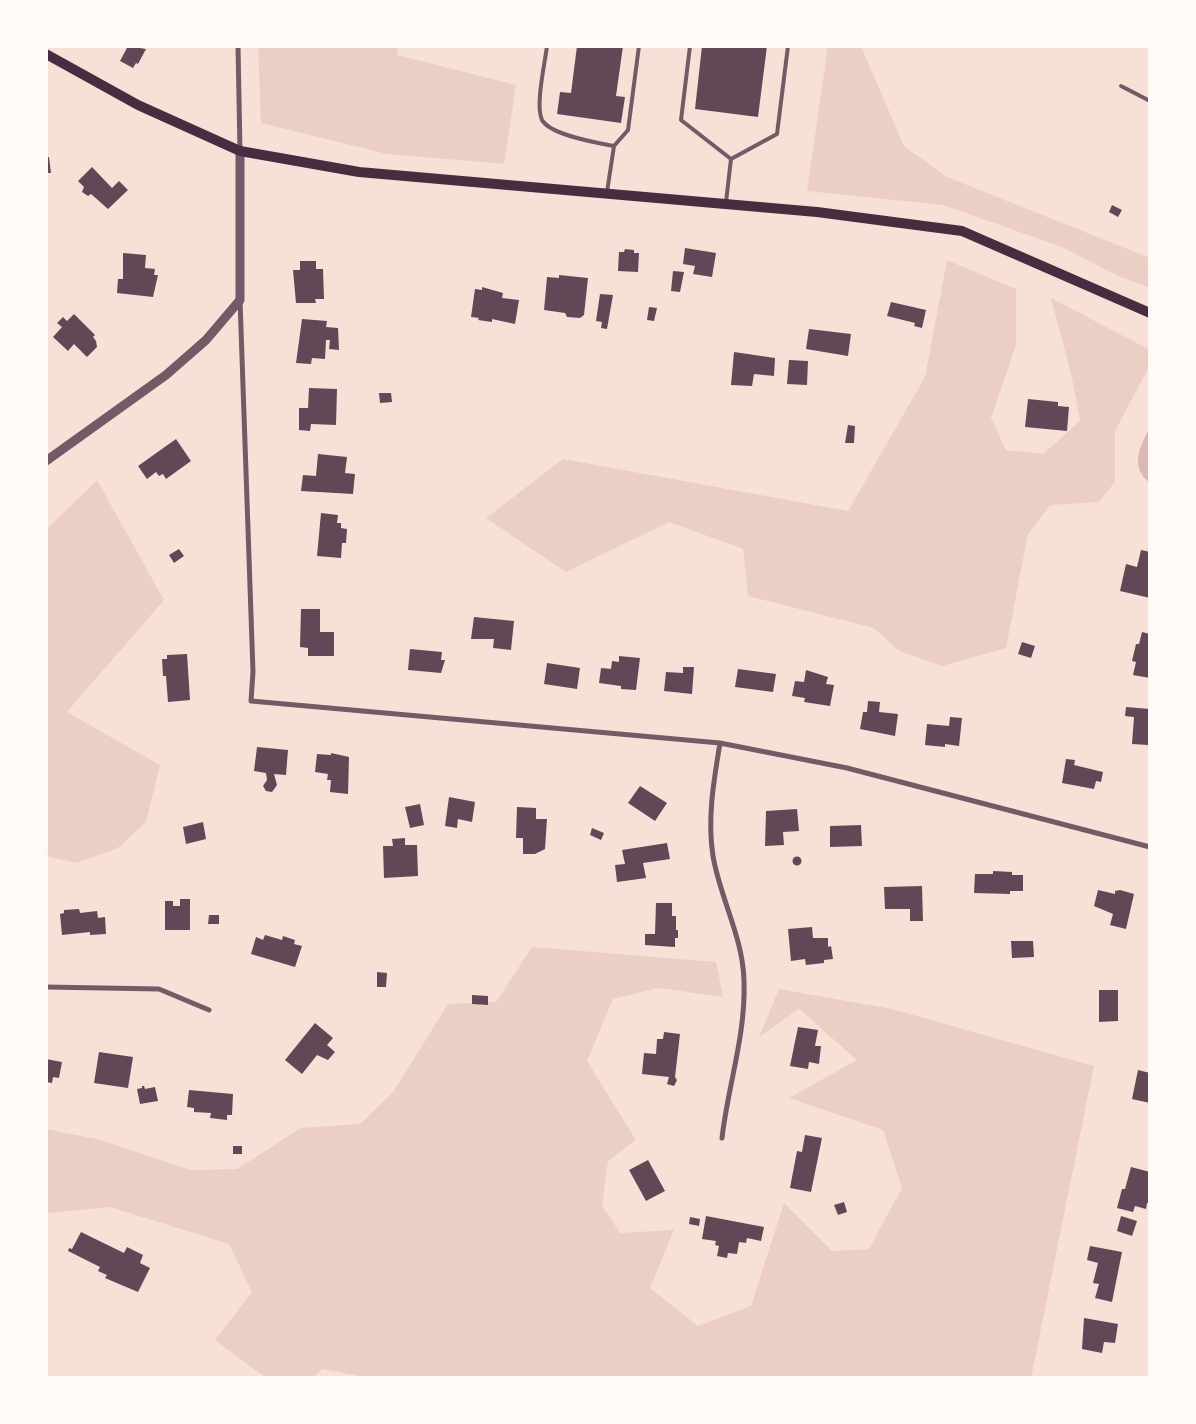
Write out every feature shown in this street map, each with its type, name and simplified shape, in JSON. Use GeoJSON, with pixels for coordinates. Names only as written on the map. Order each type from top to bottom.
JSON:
{"type":"FeatureCollection","features":[{"type":"Feature","properties":{"kind":"main road"},"geometry":{"type":"LineString","coordinates":[[46,54],[138,105],[240,151],[358,172],[817,212],[962,231],[1150,313]]}},
{"type":"Feature","properties":{"kind":"street"},"geometry":{"type":"LineString","coordinates":[[238,46],[240,300],[252,662],[251,701],[720,743],[847,768],[1150,847]]}},
{"type":"Feature","properties":{"kind":"street"},"geometry":{"type":"LineString","coordinates":[[46,461],[166,375],[206,340],[240,300]]}},
{"type":"Feature","properties":{"kind":"street"},"geometry":{"type":"LineString","coordinates":[[720,743],[710,824],[713,857],[738,940],[744,979],[743,1026],[734,1076],[726,1106],[722,1138]]}},
{"type":"Feature","properties":{"kind":"street"},"geometry":{"type":"LineString","coordinates":[[46,987],[159,988],[209,1010]]}},
{"type":"Feature","properties":{"kind":"lane"},"geometry":{"type":"LineString","coordinates":[[547,46],[541,92],[540,112],[542,120],[554,130],[614,146]]}},
{"type":"Feature","properties":{"kind":"lane"},"geometry":{"type":"LineString","coordinates":[[607,195],[614,146],[628,130],[639,46]]}},
{"type":"Feature","properties":{"kind":"lane"},"geometry":{"type":"LineString","coordinates":[[690,46],[681,120],[731,159]]}},
{"type":"Feature","properties":{"kind":"lane"},"geometry":{"type":"LineString","coordinates":[[731,159],[777,134],[788,46]]}},
{"type":"Feature","properties":{"kind":"lane"},"geometry":{"type":"LineString","coordinates":[[1120,86],[1150,101]]}},
{"type":"Feature","properties":{"kind":"lane"},"geometry":{"type":"LineString","coordinates":[[726,204],[731,159]]}},
{"type":"Feature","properties":{"kind":"shaded area"},"geometry":{"type":"Polygon","coordinates":[[[258,46],[398,46],[397,55],[516,85],[504,164],[387,154],[261,123],[258,46]]]}},
{"type":"Feature","properties":{"kind":"shaded area"},"geometry":{"type":"Polygon","coordinates":[[[828,46],[861,46],[904,146],[947,177],[1150,258],[1150,288],[1118,276],[1062,247],[943,205],[807,191],[828,46]]]}},
{"type":"Feature","properties":{"kind":"shaded area"},"geometry":{"type":"Polygon","coordinates":[[[947,260],[1016,289],[1016,345],[991,418],[1006,450],[1043,454],[1080,421],[1072,378],[1051,298],[1150,350],[1150,365],[1115,431],[1115,482],[1099,502],[1050,505],[1028,534],[1006,648],[942,666],[899,651],[874,628],[748,596],[743,549],[669,522],[566,572],[486,518],[563,459],[848,511],[925,377],[947,260]]]}},
{"type":"Feature","properties":{"kind":"shaded area"},"geometry":{"type":"Polygon","coordinates":[[[1150,427],[1150,483],[1140,470],[1138,457],[1150,427]]]}},
{"type":"Feature","properties":{"kind":"shaded area"},"geometry":{"type":"Polygon","coordinates":[[[97,480],[164,600],[67,712],[160,765],[146,822],[118,848],[77,863],[46,856],[46,530],[97,480]]]}},
{"type":"Feature","properties":{"kind":"shaded area"},"geometry":{"type":"Polygon","coordinates":[[[532,947],[716,962],[723,997],[658,988],[613,999],[587,1061],[636,1140],[608,1161],[602,1205],[620,1233],[674,1230],[650,1288],[698,1326],[751,1306],[784,1203],[832,1251],[869,1249],[902,1188],[883,1130],[789,1098],[857,1060],[799,1009],[759,1037],[779,989],[892,1009],[1094,1066],[1031,1378],[370,1378],[322,1369],[313,1378],[266,1378],[215,1340],[252,1292],[229,1244],[110,1207],[48,1213],[46,1215],[46,1129],[101,1140],[190,1170],[237,1169],[301,1128],[360,1124],[394,1091],[448,1004],[496,1002],[532,947]]]}},
{"type":"Feature","properties":{"kind":"building"},"geometry":{"type":"Polygon","coordinates":[[[128,46],[146,49],[138,64],[136,63],[133,68],[120,61],[128,46]]]}},
{"type":"Feature","properties":{"kind":"building"},"geometry":{"type":"Polygon","coordinates":[[[577,46],[623,46],[616,96],[625,97],[621,123],[557,114],[560,92],[571,93],[577,46]]]}},
{"type":"Feature","properties":{"kind":"building"},"geometry":{"type":"Polygon","coordinates":[[[702,46],[767,46],[758,117],[695,109],[702,46]]]}},
{"type":"Feature","properties":{"kind":"building"},"geometry":{"type":"Polygon","coordinates":[[[46,157],[49,157],[51,173],[46,173],[46,157]]]}},
{"type":"Feature","properties":{"kind":"building"},"geometry":{"type":"Polygon","coordinates":[[[92,167],[112,188],[119,181],[128,190],[108,209],[91,194],[88,196],[82,192],[84,187],[78,181],[92,167]]]}},
{"type":"Feature","properties":{"kind":"building"},"geometry":{"type":"Polygon","coordinates":[[[1112,205],[1122,210],[1118,217],[1109,212],[1112,205]]]}},
{"type":"Feature","properties":{"kind":"building"},"geometry":{"type":"Polygon","coordinates":[[[685,248],[716,253],[712,277],[693,274],[695,266],[683,264],[685,248]]]}},
{"type":"Feature","properties":{"kind":"building"},"geometry":{"type":"Polygon","coordinates":[[[625,249],[634,250],[634,253],[639,253],[638,272],[618,271],[619,252],[624,252],[625,249]]]}},
{"type":"Feature","properties":{"kind":"building"},"geometry":{"type":"Polygon","coordinates":[[[123,253],[146,255],[145,268],[155,269],[154,275],[158,275],[153,297],[117,293],[118,279],[123,279],[123,253]]]}},
{"type":"Feature","properties":{"kind":"building"},"geometry":{"type":"Polygon","coordinates":[[[300,261],[316,261],[316,269],[323,269],[324,299],[315,299],[316,303],[296,303],[293,270],[300,270],[300,261]]]}},
{"type":"Feature","properties":{"kind":"building"},"geometry":{"type":"Polygon","coordinates":[[[673,271],[684,272],[680,292],[671,291],[673,271]]]}},
{"type":"Feature","properties":{"kind":"building"},"geometry":{"type":"Polygon","coordinates":[[[559,275],[588,278],[584,315],[580,318],[567,317],[565,313],[544,310],[547,277],[559,278],[559,275]]]}},
{"type":"Feature","properties":{"kind":"building"},"geometry":{"type":"Polygon","coordinates":[[[482,287],[503,293],[502,298],[519,300],[515,324],[492,319],[492,322],[478,320],[479,318],[471,317],[475,289],[482,290],[482,287]]]}},
{"type":"Feature","properties":{"kind":"building"},"geometry":{"type":"Polygon","coordinates":[[[600,294],[613,295],[607,329],[601,328],[602,322],[596,321],[600,294]]]}},
{"type":"Feature","properties":{"kind":"building"},"geometry":{"type":"Polygon","coordinates":[[[891,302],[926,310],[922,328],[914,326],[915,323],[887,316],[891,302]]]}},
{"type":"Feature","properties":{"kind":"building"},"geometry":{"type":"Polygon","coordinates":[[[649,307],[657,308],[654,321],[647,320],[649,307]]]}},
{"type":"Feature","properties":{"kind":"building"},"geometry":{"type":"Polygon","coordinates":[[[74,314],[95,335],[93,337],[97,347],[87,357],[74,344],[68,351],[53,337],[62,327],[57,323],[63,317],[67,321],[74,314]]]}},
{"type":"Feature","properties":{"kind":"building"},"geometry":{"type":"Polygon","coordinates":[[[302,319],[327,321],[326,327],[338,328],[339,350],[329,349],[330,340],[326,340],[325,359],[312,358],[311,364],[296,363],[302,319]]]}},
{"type":"Feature","properties":{"kind":"building"},"geometry":{"type":"Polygon","coordinates":[[[809,329],[851,334],[848,356],[806,349],[809,329]]]}},
{"type":"Feature","properties":{"kind":"building"},"geometry":{"type":"Polygon","coordinates":[[[734,352],[775,358],[774,376],[754,374],[752,386],[731,385],[734,352]]]}},
{"type":"Feature","properties":{"kind":"building"},"geometry":{"type":"Polygon","coordinates":[[[789,360],[808,361],[807,385],[787,384],[789,360]]]}},
{"type":"Feature","properties":{"kind":"building"},"geometry":{"type":"Polygon","coordinates":[[[309,388],[337,389],[336,425],[311,424],[310,431],[299,430],[299,408],[308,408],[309,388]]]}},
{"type":"Feature","properties":{"kind":"building"},"geometry":{"type":"Polygon","coordinates":[[[379,393],[391,393],[392,402],[380,403],[379,393]]]}},
{"type":"Feature","properties":{"kind":"building"},"geometry":{"type":"Polygon","coordinates":[[[1028,399],[1058,402],[1058,406],[1069,407],[1067,431],[1025,427],[1028,399]]]}},
{"type":"Feature","properties":{"kind":"building"},"geometry":{"type":"Polygon","coordinates":[[[848,425],[855,426],[854,443],[845,443],[848,425]]]}},
{"type":"Feature","properties":{"kind":"building"},"geometry":{"type":"Polygon","coordinates":[[[176,439],[191,461],[166,479],[163,474],[159,476],[156,472],[147,479],[138,466],[176,439]]]}},
{"type":"Feature","properties":{"kind":"building"},"geometry":{"type":"Polygon","coordinates":[[[318,454],[347,457],[345,473],[355,474],[353,494],[301,491],[303,475],[316,476],[318,454]]]}},
{"type":"Feature","properties":{"kind":"building"},"geometry":{"type":"Polygon","coordinates":[[[321,513],[338,515],[337,523],[341,523],[341,528],[347,529],[346,543],[342,543],[341,558],[317,556],[321,513]]]}},
{"type":"Feature","properties":{"kind":"building"},"geometry":{"type":"Polygon","coordinates":[[[179,549],[184,556],[174,563],[169,555],[179,549]]]}},
{"type":"Feature","properties":{"kind":"building"},"geometry":{"type":"Polygon","coordinates":[[[1141,550],[1150,552],[1150,598],[1120,591],[1126,564],[1137,567],[1141,550]]]}},
{"type":"Feature","properties":{"kind":"building"},"geometry":{"type":"Polygon","coordinates":[[[301,609],[320,609],[320,632],[334,632],[334,656],[308,656],[308,648],[300,647],[301,609]]]}},
{"type":"Feature","properties":{"kind":"building"},"geometry":{"type":"Polygon","coordinates":[[[474,617],[514,621],[511,650],[493,648],[494,639],[471,639],[474,617]]]}},
{"type":"Feature","properties":{"kind":"building"},"geometry":{"type":"Polygon","coordinates":[[[1142,632],[1150,634],[1150,678],[1133,675],[1136,662],[1132,661],[1136,644],[1139,644],[1142,632]]]}},
{"type":"Feature","properties":{"kind":"building"},"geometry":{"type":"Polygon","coordinates":[[[1022,642],[1035,646],[1031,658],[1018,654],[1022,642]]]}},
{"type":"Feature","properties":{"kind":"building"},"geometry":{"type":"Polygon","coordinates":[[[410,649],[442,652],[441,660],[445,660],[441,673],[408,670],[410,649]]]}},
{"type":"Feature","properties":{"kind":"building"},"geometry":{"type":"Polygon","coordinates":[[[187,654],[190,700],[168,702],[166,676],[163,676],[162,659],[167,659],[167,655],[187,654]]]}},
{"type":"Feature","properties":{"kind":"building"},"geometry":{"type":"Polygon","coordinates":[[[619,656],[640,658],[636,690],[621,689],[621,686],[599,683],[601,668],[611,669],[612,661],[619,662],[619,656]]]}},
{"type":"Feature","properties":{"kind":"building"},"geometry":{"type":"Polygon","coordinates":[[[547,663],[580,668],[577,689],[544,684],[547,663]]]}},
{"type":"Feature","properties":{"kind":"building"},"geometry":{"type":"Polygon","coordinates":[[[683,667],[694,667],[692,694],[664,691],[666,672],[683,673],[683,667]]]}},
{"type":"Feature","properties":{"kind":"building"},"geometry":{"type":"Polygon","coordinates":[[[738,669],[776,674],[773,692],[735,687],[738,669]]]}},
{"type":"Feature","properties":{"kind":"building"},"geometry":{"type":"Polygon","coordinates":[[[806,670],[828,677],[826,684],[834,685],[830,706],[804,702],[805,698],[792,696],[795,681],[804,682],[806,670]]]}},
{"type":"Feature","properties":{"kind":"building"},"geometry":{"type":"Polygon","coordinates":[[[868,701],[880,702],[879,712],[898,714],[895,736],[860,729],[863,712],[867,712],[868,701]]]}},
{"type":"Feature","properties":{"kind":"building"},"geometry":{"type":"Polygon","coordinates":[[[1126,707],[1150,709],[1148,745],[1132,744],[1134,717],[1125,716],[1126,707]]]}},
{"type":"Feature","properties":{"kind":"building"},"geometry":{"type":"Polygon","coordinates":[[[950,717],[962,718],[959,746],[945,744],[945,747],[925,745],[927,724],[949,726],[950,717]]]}},
{"type":"Feature","properties":{"kind":"building"},"geometry":{"type":"Polygon","coordinates":[[[257,747],[288,750],[286,775],[274,774],[277,785],[272,792],[266,791],[263,786],[267,780],[266,773],[254,771],[257,747]]]}},
{"type":"Feature","properties":{"kind":"building"},"geometry":{"type":"Polygon","coordinates":[[[331,753],[349,757],[348,794],[330,792],[331,780],[327,780],[328,774],[315,772],[317,754],[331,755],[331,753]]]}},
{"type":"Feature","properties":{"kind":"building"},"geometry":{"type":"Polygon","coordinates":[[[1066,759],[1075,760],[1074,765],[1103,772],[1101,782],[1096,781],[1094,789],[1062,783],[1066,759]]]}},
{"type":"Feature","properties":{"kind":"building"},"geometry":{"type":"Polygon","coordinates":[[[640,786],[667,803],[655,821],[628,803],[640,786]]]}},
{"type":"Feature","properties":{"kind":"building"},"geometry":{"type":"Polygon","coordinates":[[[449,797],[475,802],[472,822],[458,819],[457,828],[445,826],[449,797]]]}},
{"type":"Feature","properties":{"kind":"building"},"geometry":{"type":"Polygon","coordinates":[[[420,804],[424,825],[410,828],[405,807],[420,804]]]}},
{"type":"Feature","properties":{"kind":"building"},"geometry":{"type":"Polygon","coordinates":[[[517,807],[536,808],[536,819],[547,819],[545,849],[535,854],[523,854],[523,838],[516,838],[517,807]]]}},
{"type":"Feature","properties":{"kind":"building"},"geometry":{"type":"Polygon","coordinates":[[[797,809],[799,831],[783,832],[784,845],[765,846],[766,811],[797,809]]]}},
{"type":"Feature","properties":{"kind":"building"},"geometry":{"type":"Polygon","coordinates":[[[203,822],[206,839],[186,844],[183,827],[203,822]]]}},
{"type":"Feature","properties":{"kind":"building"},"geometry":{"type":"Polygon","coordinates":[[[861,825],[862,846],[830,847],[830,826],[861,825]]]}},
{"type":"Feature","properties":{"kind":"building"},"geometry":{"type":"Polygon","coordinates":[[[592,828],[604,833],[601,840],[590,835],[592,828]]]}},
{"type":"Feature","properties":{"kind":"building"},"geometry":{"type":"Polygon","coordinates":[[[405,838],[405,845],[417,845],[418,876],[384,878],[383,846],[393,846],[392,839],[405,838]]]}},
{"type":"Feature","properties":{"kind":"building"},"geometry":{"type":"Polygon","coordinates":[[[667,843],[670,859],[643,863],[646,878],[617,882],[615,865],[625,864],[622,850],[667,843]]]}},
{"type":"Feature","properties":{"kind":"building"},"geometry":{"type":"Polygon","coordinates":[[[797,856],[802,861],[797,866],[792,861],[797,856]]]}},
{"type":"Feature","properties":{"kind":"building"},"geometry":{"type":"Polygon","coordinates":[[[993,871],[1012,872],[1012,875],[1023,875],[1023,891],[1010,891],[1010,894],[974,893],[975,874],[993,874],[993,871]]]}},
{"type":"Feature","properties":{"kind":"building"},"geometry":{"type":"Polygon","coordinates":[[[922,886],[923,921],[910,921],[910,909],[885,909],[884,887],[922,886]]]}},
{"type":"Feature","properties":{"kind":"building"},"geometry":{"type":"Polygon","coordinates":[[[1098,890],[1115,894],[1115,891],[1120,890],[1134,894],[1126,929],[1110,925],[1113,914],[1094,906],[1098,890]]]}},
{"type":"Feature","properties":{"kind":"building"},"geometry":{"type":"Polygon","coordinates":[[[180,899],[190,899],[190,930],[165,930],[165,901],[173,901],[173,906],[180,906],[180,899]]]}},
{"type":"Feature","properties":{"kind":"building"},"geometry":{"type":"Polygon","coordinates":[[[656,903],[672,903],[672,916],[676,916],[676,930],[678,930],[678,938],[675,938],[675,947],[645,945],[645,934],[655,934],[656,903]]]}},
{"type":"Feature","properties":{"kind":"building"},"geometry":{"type":"Polygon","coordinates":[[[79,909],[80,913],[97,911],[98,918],[105,917],[106,934],[90,935],[90,932],[62,935],[60,914],[64,913],[64,910],[79,909]]]}},
{"type":"Feature","properties":{"kind":"building"},"geometry":{"type":"Polygon","coordinates":[[[209,915],[219,915],[219,924],[208,924],[209,915]]]}},
{"type":"Feature","properties":{"kind":"building"},"geometry":{"type":"Polygon","coordinates":[[[812,927],[813,938],[828,938],[828,947],[831,946],[833,959],[824,960],[824,963],[806,965],[805,959],[791,961],[788,929],[812,927]]]}},
{"type":"Feature","properties":{"kind":"building"},"geometry":{"type":"Polygon","coordinates":[[[265,935],[282,940],[283,936],[295,940],[294,944],[302,946],[295,967],[251,954],[256,937],[263,940],[265,935]]]}},
{"type":"Feature","properties":{"kind":"building"},"geometry":{"type":"Polygon","coordinates":[[[1011,941],[1033,941],[1034,957],[1012,958],[1011,941]]]}},
{"type":"Feature","properties":{"kind":"building"},"geometry":{"type":"Polygon","coordinates":[[[377,972],[387,973],[386,987],[377,987],[377,972]]]}},
{"type":"Feature","properties":{"kind":"building"},"geometry":{"type":"Polygon","coordinates":[[[1099,990],[1118,990],[1118,1021],[1099,1022],[1099,990]]]}},
{"type":"Feature","properties":{"kind":"building"},"geometry":{"type":"Polygon","coordinates":[[[472,995],[488,996],[488,1005],[472,1004],[472,995]]]}},
{"type":"Feature","properties":{"kind":"building"},"geometry":{"type":"Polygon","coordinates":[[[315,1023],[333,1038],[327,1045],[335,1052],[328,1060],[317,1055],[302,1074],[285,1060],[315,1023]]]}},
{"type":"Feature","properties":{"kind":"building"},"geometry":{"type":"Polygon","coordinates":[[[798,1027],[818,1030],[815,1046],[821,1046],[819,1064],[809,1062],[808,1069],[790,1066],[798,1027]]]}},
{"type":"Feature","properties":{"kind":"building"},"geometry":{"type":"Polygon","coordinates":[[[664,1032],[680,1034],[675,1077],[677,1080],[674,1086],[667,1084],[669,1077],[642,1074],[644,1053],[656,1054],[657,1039],[663,1039],[664,1032]]]}},
{"type":"Feature","properties":{"kind":"building"},"geometry":{"type":"Polygon","coordinates":[[[99,1052],[133,1057],[128,1088],[94,1083],[99,1052]]]}},
{"type":"Feature","properties":{"kind":"building"},"geometry":{"type":"Polygon","coordinates":[[[46,1059],[62,1062],[59,1078],[53,1077],[52,1083],[46,1082],[46,1059]]]}},
{"type":"Feature","properties":{"kind":"building"},"geometry":{"type":"Polygon","coordinates":[[[1138,1070],[1150,1073],[1150,1103],[1132,1099],[1138,1070]]]}},
{"type":"Feature","properties":{"kind":"building"},"geometry":{"type":"Polygon","coordinates":[[[142,1086],[145,1089],[155,1087],[158,1101],[140,1104],[137,1089],[142,1088],[142,1086]]]}},
{"type":"Feature","properties":{"kind":"building"},"geometry":{"type":"Polygon","coordinates":[[[189,1090],[233,1094],[232,1115],[227,1115],[227,1120],[210,1118],[211,1113],[194,1112],[194,1108],[187,1107],[189,1090]]]}},
{"type":"Feature","properties":{"kind":"building"},"geometry":{"type":"Polygon","coordinates":[[[805,1135],[822,1138],[811,1192],[790,1188],[797,1151],[802,1152],[805,1135]]]}},
{"type":"Feature","properties":{"kind":"building"},"geometry":{"type":"Polygon","coordinates":[[[233,1146],[242,1146],[242,1154],[233,1154],[233,1146]]]}},
{"type":"Feature","properties":{"kind":"building"},"geometry":{"type":"Polygon","coordinates":[[[648,1160],[665,1191],[646,1201],[629,1170],[648,1160]]]}},
{"type":"Feature","properties":{"kind":"building"},"geometry":{"type":"Polygon","coordinates":[[[1131,1167],[1150,1172],[1150,1203],[1147,1203],[1146,1209],[1135,1206],[1133,1212],[1117,1208],[1131,1167]]]}},
{"type":"Feature","properties":{"kind":"building"},"geometry":{"type":"Polygon","coordinates":[[[844,1202],[847,1212],[838,1215],[834,1205],[844,1202]]]}},
{"type":"Feature","properties":{"kind":"building"},"geometry":{"type":"Polygon","coordinates":[[[706,1216],[764,1227],[761,1241],[747,1238],[746,1243],[739,1242],[737,1254],[728,1253],[727,1258],[717,1256],[719,1246],[715,1245],[716,1241],[702,1239],[706,1216]]]}},
{"type":"Feature","properties":{"kind":"building"},"geometry":{"type":"Polygon","coordinates":[[[1121,1216],[1137,1221],[1132,1236],[1117,1231],[1121,1216]]]}},
{"type":"Feature","properties":{"kind":"building"},"geometry":{"type":"Polygon","coordinates":[[[690,1217],[700,1219],[699,1226],[689,1224],[690,1217]]]}},
{"type":"Feature","properties":{"kind":"building"},"geometry":{"type":"Polygon","coordinates":[[[81,1232],[124,1253],[127,1247],[143,1255],[140,1263],[150,1268],[138,1292],[105,1278],[107,1275],[98,1271],[100,1267],[68,1251],[69,1248],[72,1249],[81,1232]]]}},
{"type":"Feature","properties":{"kind":"building"},"geometry":{"type":"Polygon","coordinates":[[[1090,1246],[1122,1252],[1112,1302],[1095,1298],[1099,1284],[1093,1283],[1098,1263],[1087,1260],[1090,1246]]]}},
{"type":"Feature","properties":{"kind":"building"},"geometry":{"type":"Polygon","coordinates":[[[1084,1318],[1118,1324],[1115,1343],[1104,1342],[1102,1353],[1082,1349],[1084,1318]]]}}]}
